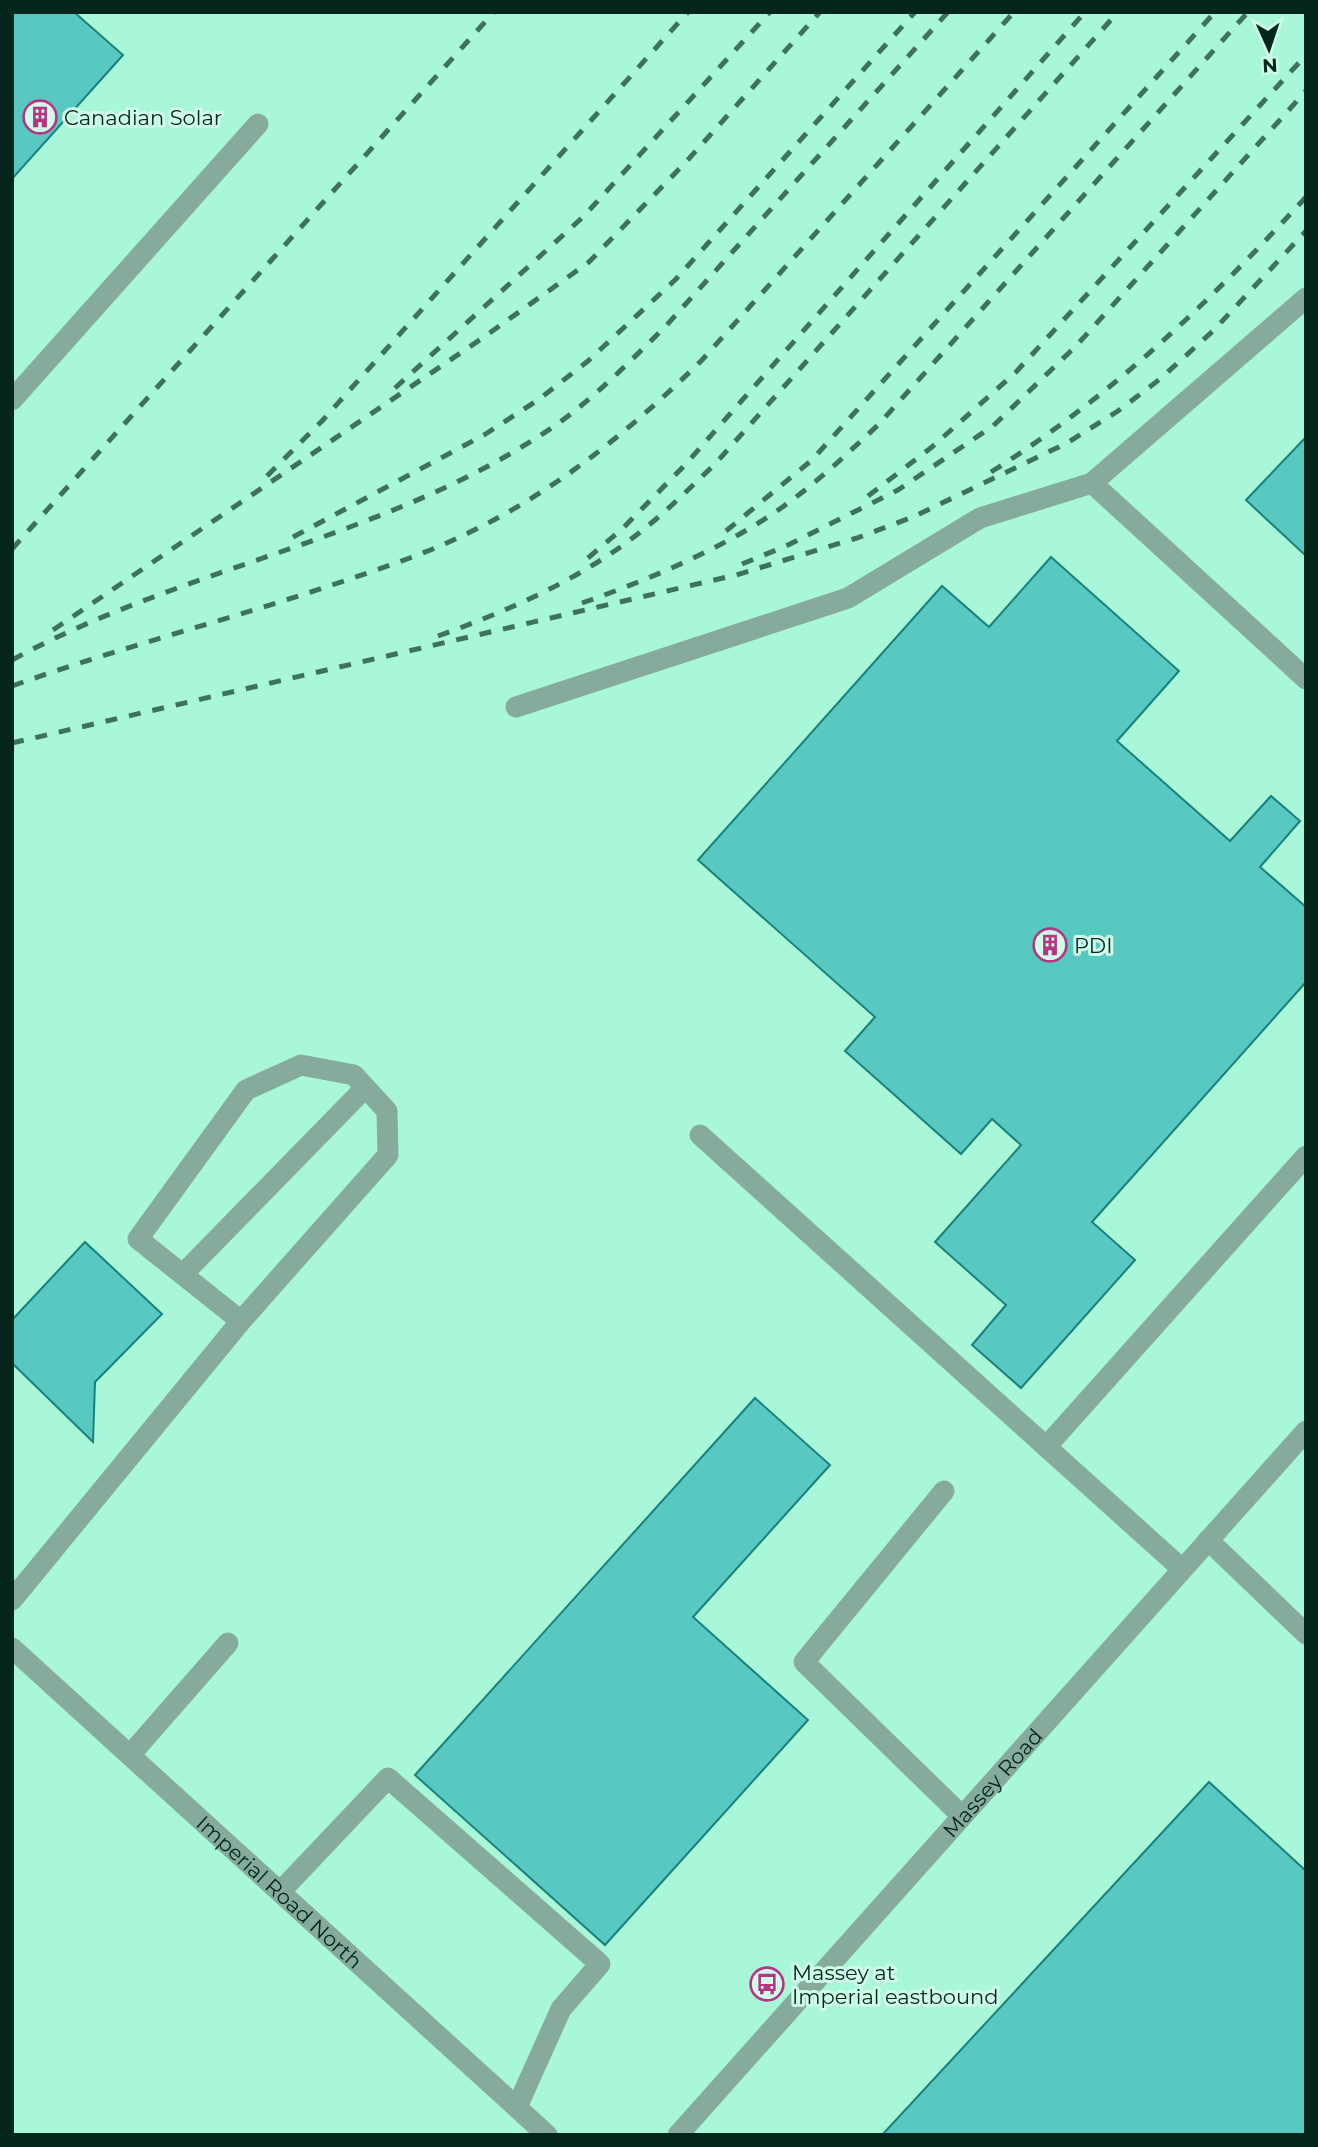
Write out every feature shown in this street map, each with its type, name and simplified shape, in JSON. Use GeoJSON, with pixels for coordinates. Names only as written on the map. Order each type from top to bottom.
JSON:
{"type":"FeatureCollection","features":[{"type":"Feature","properties":{"kind":"street"},"geometry":{"type":"LineString","coordinates":[[12,400],[258,124]]}},
{"type":"Feature","properties":{"kind":"street"},"geometry":{"type":"LineString","coordinates":[[516,706],[848,597],[980,518],[1093,484],[1305,298]]}},
{"type":"Feature","properties":{"kind":"street"},"geometry":{"type":"LineString","coordinates":[[1093,484],[1306,679]]}},
{"type":"Feature","properties":{"kind":"street"},"geometry":{"type":"LineString","coordinates":[[12,1600],[241,1321],[388,1155],[387,1111],[354,1075],[301,1065],[246,1090],[138,1239],[241,1321]]}},
{"type":"Feature","properties":{"kind":"street"},"geometry":{"type":"LineString","coordinates":[[183,1274],[364,1089]]}},
{"type":"Feature","properties":{"kind":"street"},"geometry":{"type":"LineString","coordinates":[[700,1135],[1182,1569]]}},
{"type":"Feature","properties":{"kind":"street"},"geometry":{"type":"LineString","coordinates":[[1046,1447],[1306,1156]]}},
{"type":"Feature","properties":{"kind":"street","name":"Massey Road"},"geometry":{"type":"LineString","coordinates":[[678,2135],[1306,1431]]}},
{"type":"Feature","properties":{"kind":"street"},"geometry":{"type":"LineString","coordinates":[[944,1491],[804,1662],[962,1816]]}},
{"type":"Feature","properties":{"kind":"street"},"geometry":{"type":"LineString","coordinates":[[1208,1540],[1306,1634]]}},
{"type":"Feature","properties":{"kind":"street"},"geometry":{"type":"LineString","coordinates":[[130,1755],[229,1643]]}},
{"type":"Feature","properties":{"kind":"street","name":"Imperial Road North"},"geometry":{"type":"LineString","coordinates":[[12,1648],[547,2135]]}},
{"type":"Feature","properties":{"kind":"street"},"geometry":{"type":"LineString","coordinates":[[280,1892],[387,1778],[600,1964],[561,2009],[517,2107]]}},
{"type":"Feature","properties":{"kind":"building","name":"Canadian Solar"},"geometry":{"type":"Polygon","coordinates":[[[12,12],[74,12],[123,55],[12,179],[12,12]]]}},
{"type":"Feature","properties":{"kind":"building"},"geometry":{"type":"Polygon","coordinates":[[[1306,437],[1306,556],[1246,500],[1306,437]]]}},
{"type":"Feature","properties":{"kind":"building","name":"PDI"},"geometry":{"type":"Polygon","coordinates":[[[1051,557],[1179,671],[1117,741],[1230,841],[1271,796],[1300,821],[1260,867],[1306,907],[1306,982],[1092,1222],[1135,1260],[1021,1388],[972,1345],[1006,1305],[935,1242],[1021,1145],[992,1119],[961,1154],[845,1051],[875,1017],[698,860],[942,586],[989,627],[1051,557]]]}},
{"type":"Feature","properties":{"kind":"building"},"geometry":{"type":"Polygon","coordinates":[[[85,1242],[162,1314],[95,1382],[93,1442],[12,1363],[12,1320],[85,1242]]]}},
{"type":"Feature","properties":{"kind":"building"},"geometry":{"type":"Polygon","coordinates":[[[755,1398],[830,1465],[693,1617],[808,1720],[605,1945],[415,1775],[755,1398]]]}},
{"type":"Feature","properties":{"kind":"building"},"geometry":{"type":"Polygon","coordinates":[[[1209,1782],[1306,1871],[1306,2135],[882,2135],[1209,1782]]]}},
{"type":"Feature","properties":{"kind":"railway"},"geometry":{"type":"LineString","coordinates":[[12,549],[494,12]]}},
{"type":"Feature","properties":{"kind":"railway"},"geometry":{"type":"LineString","coordinates":[[267,476],[322,421],[688,12]]}},
{"type":"Feature","properties":{"kind":"railway"},"geometry":{"type":"LineString","coordinates":[[395,388],[583,217],[770,12]]}},
{"type":"Feature","properties":{"kind":"railway"},"geometry":{"type":"LineString","coordinates":[[53,630],[484,337],[589,262],[686,162],[820,12]]}},
{"type":"Feature","properties":{"kind":"railway"},"geometry":{"type":"LineString","coordinates":[[293,537],[484,435],[538,400],[588,361],[676,279],[915,12]]}},
{"type":"Feature","properties":{"kind":"railway"},"geometry":{"type":"LineString","coordinates":[[12,660],[77,628],[143,601],[414,502],[479,471],[558,424],[606,384],[665,327],[948,12]]}},
{"type":"Feature","properties":{"kind":"railway"},"geometry":{"type":"LineString","coordinates":[[12,686],[295,597],[417,555],[497,518],[561,479],[648,411],[702,360],[1014,12]]}},
{"type":"Feature","properties":{"kind":"railway"},"geometry":{"type":"LineString","coordinates":[[588,558],[622,529],[684,466],[1085,12]]}},
{"type":"Feature","properties":{"kind":"railway"},"geometry":{"type":"LineString","coordinates":[[438,636],[517,605],[593,565],[617,550],[678,500],[715,464],[1118,12]]}},
{"type":"Feature","properties":{"kind":"railway"},"geometry":{"type":"LineString","coordinates":[[726,531],[812,460],[1215,12]]}},
{"type":"Feature","properties":{"kind":"railway"},"geometry":{"type":"LineString","coordinates":[[582,603],[654,576],[724,543],[783,507],[839,461],[879,424],[1248,12]]}},
{"type":"Feature","properties":{"kind":"railway"},"geometry":{"type":"LineString","coordinates":[[868,496],[932,447],[1016,372],[1306,55]]}},
{"type":"Feature","properties":{"kind":"railway"},"geometry":{"type":"LineString","coordinates":[[742,564],[786,546],[898,490],[993,426],[1076,346],[1306,91]]}},
{"type":"Feature","properties":{"kind":"railway"},"geometry":{"type":"LineString","coordinates":[[991,472],[1077,412],[1158,345],[1234,273],[1306,197]]}},
{"type":"Feature","properties":{"kind":"railway"},"geometry":{"type":"LineString","coordinates":[[12,743],[736,575],[857,538],[913,517],[1067,443],[1118,411],[1160,379],[1213,331],[1306,231]]}},
{"type":"Feature","properties":{"kind":"place","name":"Canadian Solar"},"geometry":{"type":"Point","coordinates":[40,117]}},
{"type":"Feature","properties":{"kind":"place","name":"PDI"},"geometry":{"type":"Point","coordinates":[1050,945]}},
{"type":"Feature","properties":{"kind":"place","name":"Massey at Imperial eastbound"},"geometry":{"type":"Point","coordinates":[767,1984]}}]}
